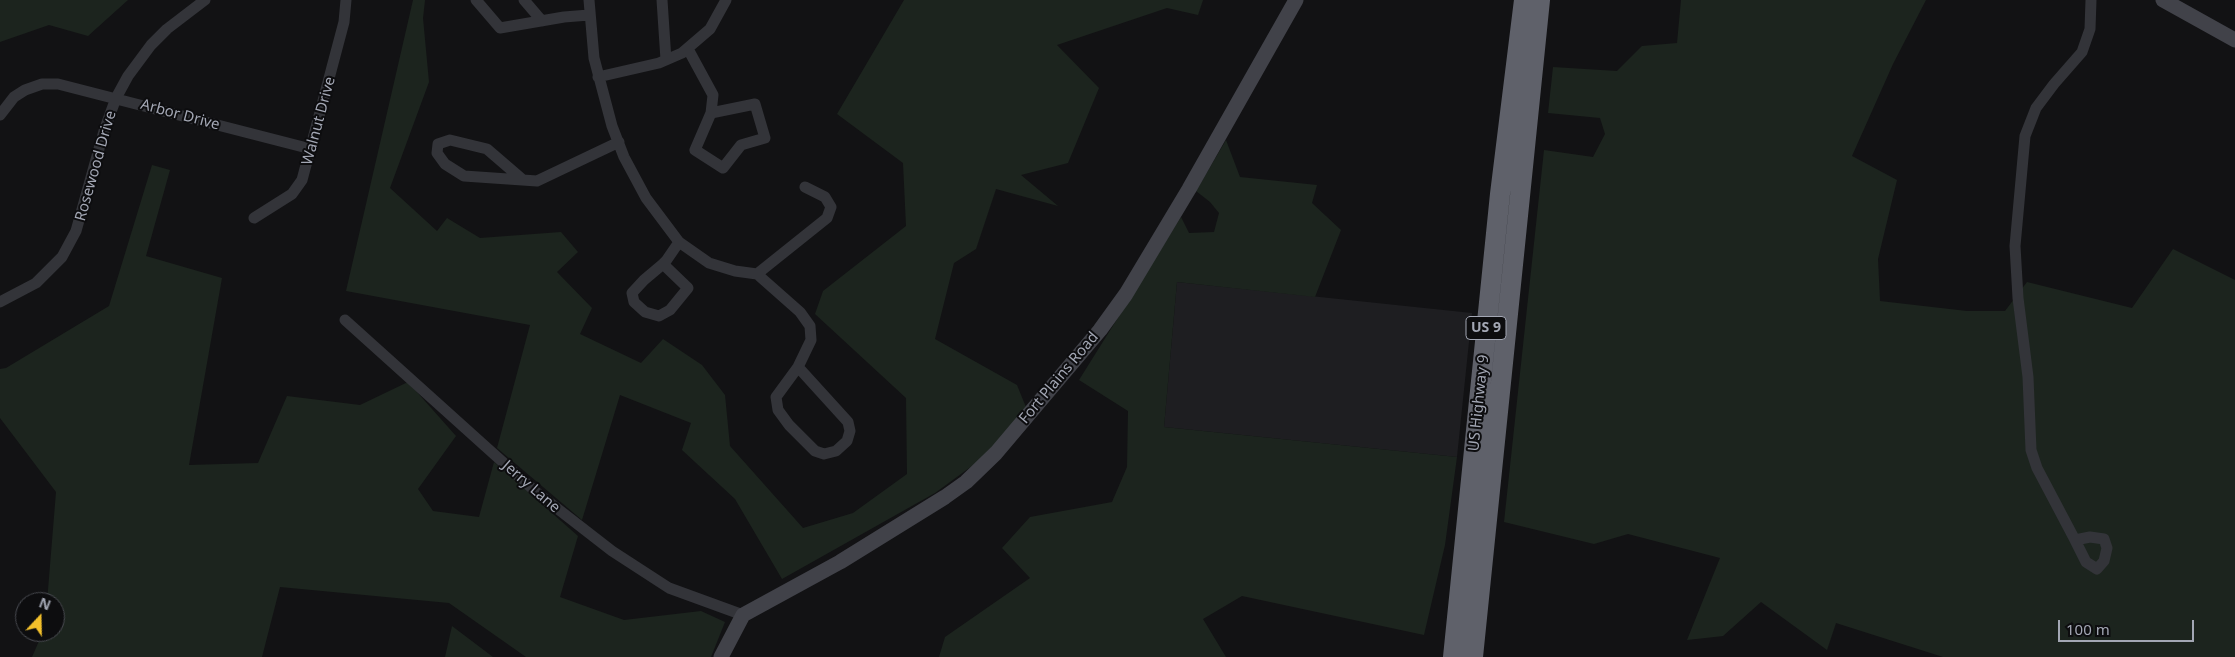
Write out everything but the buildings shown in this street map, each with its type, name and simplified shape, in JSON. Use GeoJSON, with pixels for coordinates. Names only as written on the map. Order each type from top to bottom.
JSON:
{"type":"FeatureCollection","features":[{"type":"Feature","properties":{"kind":"highway","name":"US Highway 9"},"geometry":{"type":"LineString","coordinates":[[1452,657],[1499,203],[1524,0]]}},
{"type":"Feature","properties":{"kind":"highway","name":"US Highway 9"},"geometry":{"type":"LineString","coordinates":[[1473,657],[1540,0]]}},
{"type":"Feature","properties":{"kind":"street","name":"Rosewood Drive"},"geometry":{"type":"LineString","coordinates":[[0,302],[28,289],[44,277],[70,244],[83,212],[104,131],[116,98],[128,76],[151,45],[183,15],[205,0]]}},
{"type":"Feature","properties":{"kind":"street","name":"Walnut Drive"},"geometry":{"type":"LineString","coordinates":[[254,218],[292,194],[302,180],[344,22],[346,0]]}},
{"type":"Feature","properties":{"kind":"street"},"geometry":{"type":"LineString","coordinates":[[476,0],[500,28],[589,15]]}},
{"type":"Feature","properties":{"kind":"street"},"geometry":{"type":"LineString","coordinates":[[524,0],[542,21]]}},
{"type":"Feature","properties":{"kind":"street"},"geometry":{"type":"LineString","coordinates":[[589,0],[589,15],[598,77],[619,142],[646,198],[679,242],[709,263],[735,271],[757,274],[800,312],[810,326],[811,340],[798,367],[776,397],[778,410],[789,425],[815,451],[824,454],[836,452],[846,441],[850,431],[848,422],[798,367]]}},
{"type":"Feature","properties":{"kind":"street"},"geometry":{"type":"LineString","coordinates":[[662,0],[666,60]]}},
{"type":"Feature","properties":{"kind":"street"},"geometry":{"type":"LineString","coordinates":[[598,77],[666,60],[688,49],[710,29],[726,0]]}},
{"type":"Feature","properties":{"kind":"street","name":"Fort Plains Road"},"geometry":{"type":"LineString","coordinates":[[743,616],[840,562],[945,497],[972,477],[996,454],[1100,330],[1126,294],[1186,195],[1296,0]]}},
{"type":"Feature","properties":{"kind":"street"},"geometry":{"type":"LineString","coordinates":[[2075,540],[2037,468],[2031,450],[2028,377],[2018,298],[2016,246],[2025,136],[2036,108],[2082,52],[2090,29],[2091,0]]}},
{"type":"Feature","properties":{"kind":"street"},"geometry":{"type":"LineString","coordinates":[[2162,0],[2235,40]]}},
{"type":"Feature","properties":{"kind":"street"},"geometry":{"type":"LineString","coordinates":[[688,49],[713,95],[711,113],[695,150],[724,168],[741,145],[765,138],[755,104],[711,113]]}},
{"type":"Feature","properties":{"kind":"street","name":"Arbor Drive"},"geometry":{"type":"LineString","coordinates":[[0,115],[14,97],[25,90],[42,84],[58,84],[311,149]]}},
{"type":"Feature","properties":{"kind":"street"},"geometry":{"type":"LineString","coordinates":[[523,180],[487,149],[450,140],[438,144],[437,153],[445,164],[464,176],[537,181],[619,142]]}},
{"type":"Feature","properties":{"kind":"street"},"geometry":{"type":"LineString","coordinates":[[757,274],[827,218],[831,207],[825,197],[805,187]]}},
{"type":"Feature","properties":{"kind":"street"},"geometry":{"type":"LineString","coordinates":[[663,264],[688,288],[670,310],[659,316],[645,312],[634,302],[632,293],[663,264],[679,242]]}},
{"type":"Feature","properties":{"kind":"street","name":"Jerry Lane"},"geometry":{"type":"LineString","coordinates":[[346,320],[536,492],[612,551],[668,588],[743,616]]}},
{"type":"Feature","properties":{"kind":"street"},"geometry":{"type":"LineString","coordinates":[[721,657],[743,616]]}},
{"type":"Feature","properties":{"kind":"shaded area"},"geometry":{"type":"Polygon","coordinates":[[[0,0],[128,0],[88,36],[49,25],[0,42],[0,0]]]}},
{"type":"Feature","properties":{"kind":"shaded area"},"geometry":{"type":"Polygon","coordinates":[[[413,0],[425,0],[423,18],[429,82],[390,188],[437,231],[447,218],[480,238],[561,232],[578,252],[557,272],[592,308],[580,334],[641,363],[663,339],[702,365],[725,395],[730,446],[803,528],[853,513],[907,474],[906,398],[815,314],[823,291],[906,226],[903,163],[837,114],[904,0],[1203,0],[1198,15],[1167,8],[1057,45],[1099,88],[1068,163],[1021,175],[1058,206],[996,189],[976,249],[954,263],[935,339],[1017,385],[1032,422],[935,493],[782,579],[735,499],[682,450],[691,423],[620,395],[582,520],[497,448],[530,325],[346,291],[413,0]]]}},
{"type":"Feature","properties":{"kind":"shaded area"},"geometry":{"type":"Polygon","coordinates":[[[1681,0],[1926,0],[1893,64],[1852,156],[1897,180],[1878,259],[1880,301],[1967,311],[2005,311],[2027,282],[2132,308],[2173,249],[2235,280],[2235,657],[1943,657],[1836,623],[1827,650],[1761,602],[1723,636],[1687,640],[1720,558],[1628,534],[1594,544],[1504,522],[1544,150],[1593,157],[1605,134],[1600,118],[1548,113],[1553,67],[1617,71],[1642,46],[1677,43],[1681,0]]]}},
{"type":"Feature","properties":{"kind":"shaded area"},"geometry":{"type":"Polygon","coordinates":[[[1226,140],[1240,177],[1317,185],[1312,203],[1341,230],[1315,297],[1177,282],[1164,427],[1457,457],[1445,545],[1424,635],[1242,596],[1203,619],[1226,657],[939,657],[945,637],[1030,578],[1002,548],[1030,517],[1112,502],[1127,467],[1128,411],[1079,380],[1181,217],[1189,233],[1214,232],[1219,213],[1210,202],[1196,191],[1226,140]]]}},
{"type":"Feature","properties":{"kind":"shaded area"},"geometry":{"type":"Polygon","coordinates":[[[152,165],[170,170],[146,256],[222,278],[189,465],[258,463],[287,396],[360,405],[408,382],[456,436],[418,489],[433,511],[479,517],[494,462],[578,536],[560,597],[624,620],[701,611],[725,622],[711,657],[526,657],[449,603],[280,587],[262,657],[32,657],[39,642],[65,642],[65,592],[48,592],[56,492],[0,418],[0,369],[6,368],[109,306],[152,165]]]}},
{"type":"Feature","properties":{"kind":"shaded area"},"geometry":{"type":"Polygon","coordinates":[[[1177,282],[1472,313],[1457,457],[1164,427],[1177,282]]]}},
{"type":"Feature","properties":{"kind":"shaded area"},"geometry":{"type":"Polygon","coordinates":[[[452,626],[493,657],[445,657],[452,626]]]}}]}
